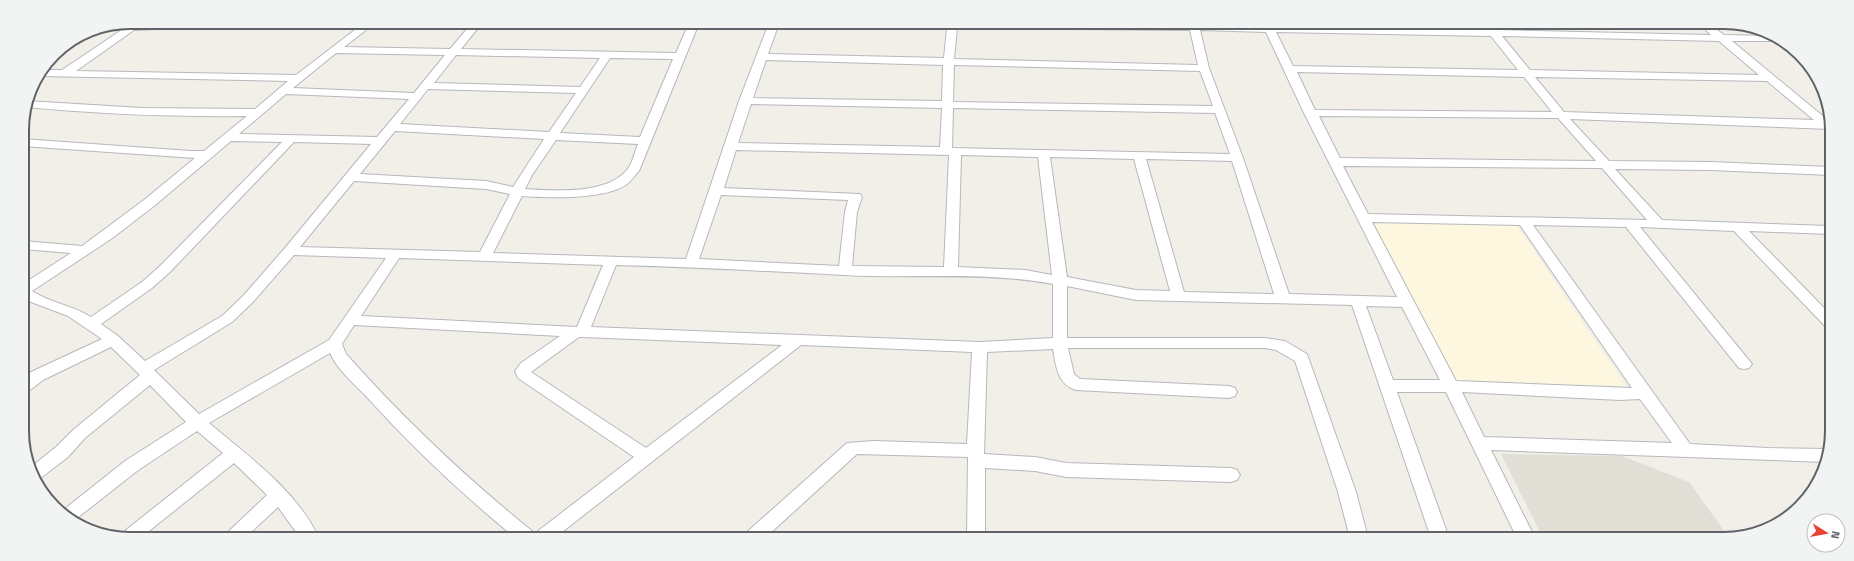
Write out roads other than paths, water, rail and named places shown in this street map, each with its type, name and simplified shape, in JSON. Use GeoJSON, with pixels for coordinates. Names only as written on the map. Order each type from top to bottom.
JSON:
{"type":"FeatureCollection","features":[{"type":"Feature","properties":{"kind":"street"},"geometry":{"type":"LineString","coordinates":[[64,74],[129,29]]}},
{"type":"Feature","properties":{"kind":"street"},"geometry":{"type":"LineString","coordinates":[[29,287],[106,236],[149,203],[298,78],[361,29]]}},
{"type":"Feature","properties":{"kind":"street"},"geometry":{"type":"LineString","coordinates":[[37,472],[62,452],[79,434],[147,373],[227,319],[248,299],[290,251],[472,29]]}},
{"type":"Feature","properties":{"kind":"street"},"geometry":{"type":"LineString","coordinates":[[352,176],[486,185],[517,192],[581,193],[612,187],[622,182],[635,168],[644,141],[691,29]]}},
{"type":"Feature","properties":{"kind":"street"},"geometry":{"type":"LineString","coordinates":[[691,263],[732,146],[745,101],[772,29]]}},
{"type":"Feature","properties":{"kind":"street"},"geometry":{"type":"LineString","coordinates":[[951,271],[950,151],[947,106],[949,62],[956,29]]}},
{"type":"Feature","properties":{"kind":"street"},"geometry":{"type":"LineString","coordinates":[[1195,29],[1204,68],[1237,158],[1284,299]]}},
{"type":"Feature","properties":{"kind":"street"},"geometry":{"type":"LineString","coordinates":[[1523,532],[1451,386],[1310,114],[1270,29],[1767,39]]}},
{"type":"Feature","properties":{"kind":"street"},"geometry":{"type":"LineString","coordinates":[[1491,29],[1561,115],[1658,224]]}},
{"type":"Feature","properties":{"kind":"street"},"geometry":{"type":"LineString","coordinates":[[1711,29],[1825,124]]}},
{"type":"Feature","properties":{"kind":"street"},"geometry":{"type":"LineString","coordinates":[[334,50],[680,56]]}},
{"type":"Feature","properties":{"kind":"street"},"geometry":{"type":"LineString","coordinates":[[485,256],[526,174],[582,90],[608,55]]}},
{"type":"Feature","properties":{"kind":"street"},"geometry":{"type":"LineString","coordinates":[[761,58],[1204,68]]}},
{"type":"Feature","properties":{"kind":"street"},"geometry":{"type":"LineString","coordinates":[[1288,69],[1527,72],[1770,78]]}},
{"type":"Feature","properties":{"kind":"street"},"geometry":{"type":"LineString","coordinates":[[46,74],[298,78]]}},
{"type":"Feature","properties":{"kind":"street"},"geometry":{"type":"LineString","coordinates":[[426,86],[582,90]]}},
{"type":"Feature","properties":{"kind":"street"},"geometry":{"type":"LineString","coordinates":[[284,91],[418,96]]}},
{"type":"Feature","properties":{"kind":"street"},"geometry":{"type":"LineString","coordinates":[[745,101],[1220,110]]}},
{"type":"Feature","properties":{"kind":"street"},"geometry":{"type":"LineString","coordinates":[[32,105],[86,110],[191,114],[259,112]]}},
{"type":"Feature","properties":{"kind":"street"},"geometry":{"type":"LineString","coordinates":[[1310,114],[1561,115],[1825,126]]}},
{"type":"Feature","properties":{"kind":"street"},"geometry":{"type":"LineString","coordinates":[[392,127],[644,141]]}},
{"type":"Feature","properties":{"kind":"street"},"geometry":{"type":"LineString","coordinates":[[228,137],[290,140],[380,141]]}},
{"type":"Feature","properties":{"kind":"street"},"geometry":{"type":"LineString","coordinates":[[91,324],[147,285],[290,140]]}},
{"type":"Feature","properties":{"kind":"street"},"geometry":{"type":"LineString","coordinates":[[29,143],[191,155],[209,154]]}},
{"type":"Feature","properties":{"kind":"street"},"geometry":{"type":"LineString","coordinates":[[732,146],[1139,157],[1237,158]]}},
{"type":"Feature","properties":{"kind":"street"},"geometry":{"type":"LineString","coordinates":[[1044,154],[1060,279],[1060,343],[1067,377],[1076,384],[1092,386],[1229,392]]}},
{"type":"Feature","properties":{"kind":"street"},"geometry":{"type":"LineString","coordinates":[[1139,157],[1178,296]]}},
{"type":"Feature","properties":{"kind":"street"},"geometry":{"type":"LineString","coordinates":[[1336,162],[1711,166],[1825,171]]}},
{"type":"Feature","properties":{"kind":"street"},"geometry":{"type":"LineString","coordinates":[[717,191],[856,197],[851,212],[845,270]]}},
{"type":"Feature","properties":{"kind":"street"},"geometry":{"type":"LineString","coordinates":[[1363,218],[1630,223],[1825,230]]}},
{"type":"Feature","properties":{"kind":"street"},"geometry":{"type":"LineString","coordinates":[[1524,221],[1644,393],[1680,441],[1684,450]]}},
{"type":"Feature","properties":{"kind":"street"},"geometry":{"type":"LineString","coordinates":[[1630,223],[1744,364]]}},
{"type":"Feature","properties":{"kind":"street"},"geometry":{"type":"LineString","coordinates":[[1738,227],[1825,318]]}},
{"type":"Feature","properties":{"kind":"street"},"geometry":{"type":"LineString","coordinates":[[29,245],[85,250]]}},
{"type":"Feature","properties":{"kind":"street"},"geometry":{"type":"LineString","coordinates":[[290,251],[691,263],[845,270],[951,271],[1025,274],[1060,279],[1096,288],[1136,295],[1408,302]]}},
{"type":"Feature","properties":{"kind":"street"},"geometry":{"type":"LineString","coordinates":[[71,513],[145,456],[198,422],[334,344],[396,253]]}},
{"type":"Feature","properties":{"kind":"street"},"geometry":{"type":"LineString","coordinates":[[611,261],[579,332],[526,367],[523,374],[646,457]]}},
{"type":"Feature","properties":{"kind":"street"},"geometry":{"type":"LineString","coordinates":[[29,295],[62,308],[91,324],[113,340],[198,422],[235,453],[279,495],[298,516],[308,532]]}},
{"type":"Feature","properties":{"kind":"street"},"geometry":{"type":"LineString","coordinates":[[1357,300],[1438,532]]}},
{"type":"Feature","properties":{"kind":"street"},"geometry":{"type":"LineString","coordinates":[[350,320],[579,332],[980,347],[1060,343],[1265,343],[1280,345],[1295,352],[1302,358],[1308,371],[1347,492],[1357,532]]}},
{"type":"Feature","properties":{"kind":"street"},"geometry":{"type":"LineString","coordinates":[[30,374],[113,340]]}},
{"type":"Feature","properties":{"kind":"street"},"geometry":{"type":"LineString","coordinates":[[549,532],[798,340]]}},
{"type":"Feature","properties":{"kind":"street"},"geometry":{"type":"LineString","coordinates":[[334,344],[339,356],[346,365],[433,456],[480,500],[521,532]]}},
{"type":"Feature","properties":{"kind":"street"},"geometry":{"type":"LineString","coordinates":[[976,532],[976,456],[980,347]]}},
{"type":"Feature","properties":{"kind":"street"},"geometry":{"type":"LineString","coordinates":[[1387,386],[1451,386],[1620,394],[1644,393]]}},
{"type":"Feature","properties":{"kind":"street"},"geometry":{"type":"LineString","coordinates":[[1479,443],[1822,456]]}},
{"type":"Feature","properties":{"kind":"street"},"geometry":{"type":"LineString","coordinates":[[760,532],[853,448],[874,447],[976,456],[1066,470],[1231,475]]}},
{"type":"Feature","properties":{"kind":"street"},"geometry":{"type":"LineString","coordinates":[[137,532],[235,453]]}},
{"type":"Feature","properties":{"kind":"street"},"geometry":{"type":"LineString","coordinates":[[239,532],[279,495]]}}]}
